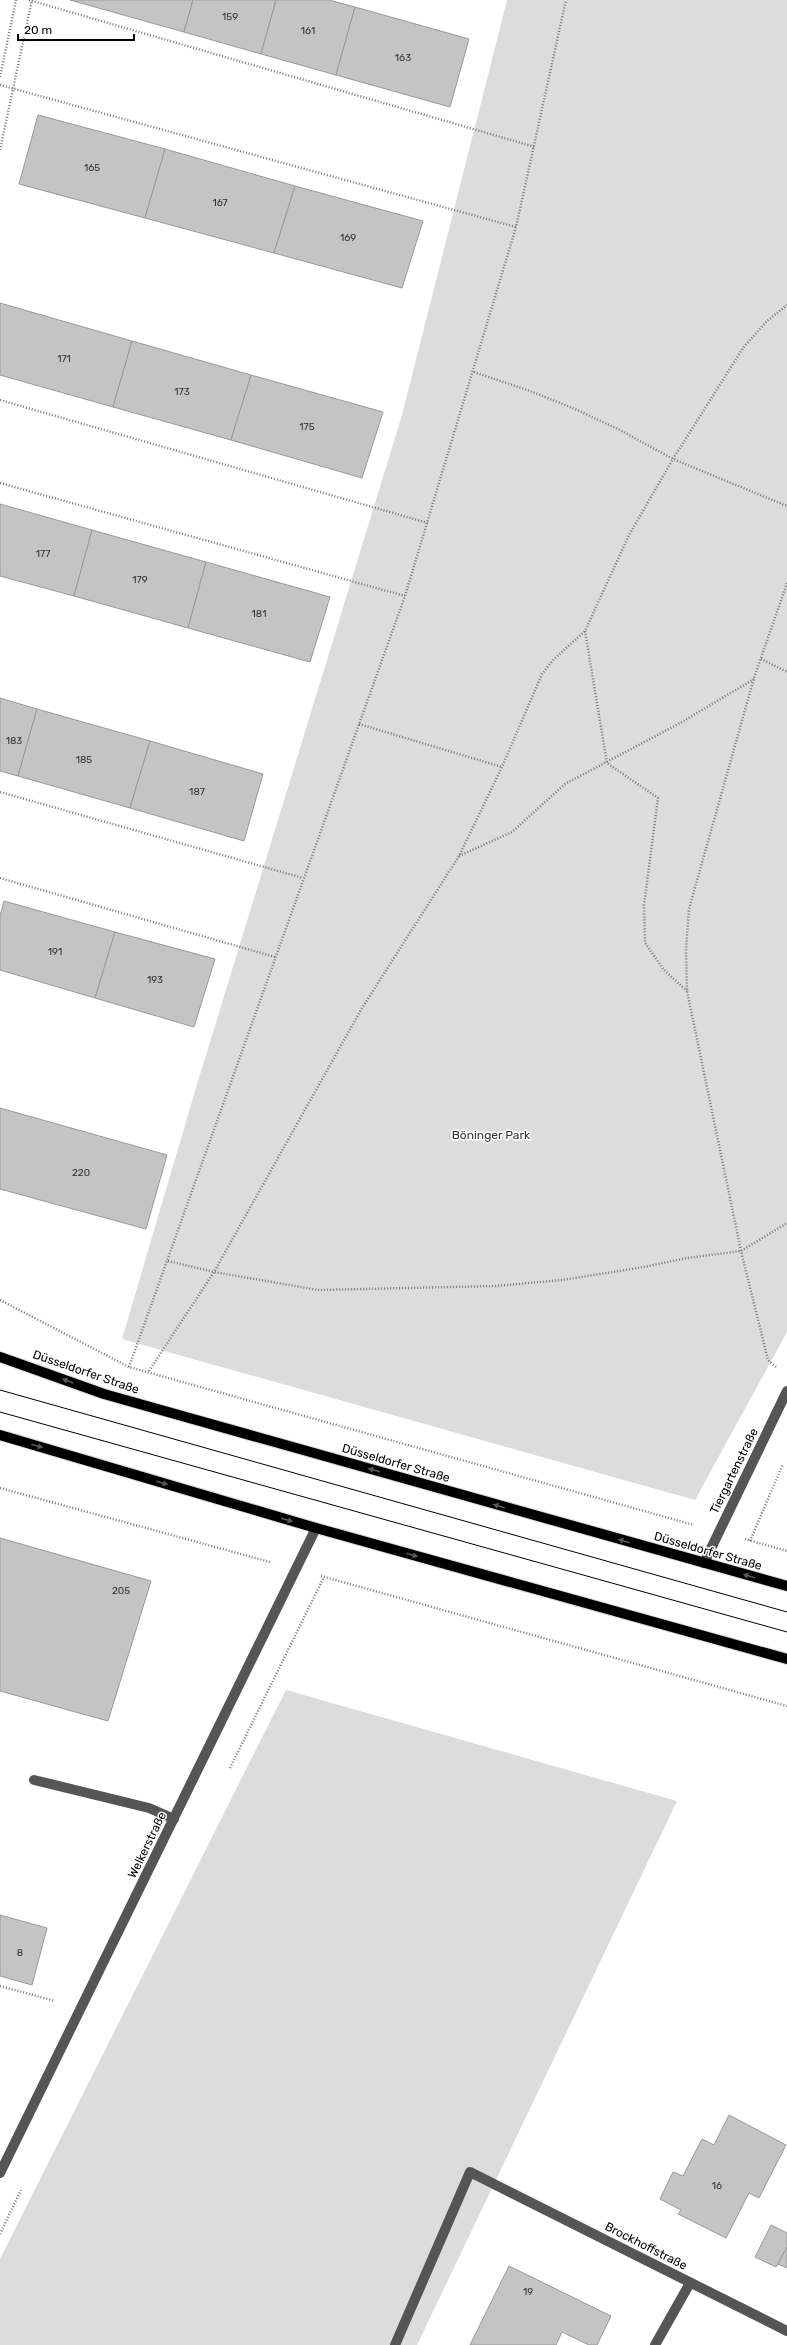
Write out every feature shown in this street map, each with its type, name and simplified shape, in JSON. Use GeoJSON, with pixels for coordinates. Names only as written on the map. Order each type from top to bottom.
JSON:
{"type":"FeatureCollection","features":[{"type":"Feature","properties":{"kind":"main road","name":"Düsseldorfer Straße"},"geometry":{"type":"LineString","coordinates":[[0,1357],[104,1394],[787,1586]]}},
{"type":"Feature","properties":{"kind":"main road"},"geometry":{"type":"LineString","coordinates":[[0,1435],[316,1528],[787,1659]]}},
{"type":"Feature","properties":{"kind":"street","name":"Tiergartenstraße"},"geometry":{"type":"LineString","coordinates":[[704,1563],[787,1391]]}},
{"type":"Feature","properties":{"kind":"street","name":"Welkerstraße"},"geometry":{"type":"LineString","coordinates":[[0,2173],[316,1528]]}},
{"type":"Feature","properties":{"kind":"street"},"geometry":{"type":"LineString","coordinates":[[34,1780],[149,1808],[174,1819]]}},
{"type":"Feature","properties":{"kind":"street","name":"Brockhoffstraße"},"geometry":{"type":"LineString","coordinates":[[395,2345],[470,2172],[787,2331]]}},
{"type":"Feature","properties":{"kind":"street"},"geometry":{"type":"LineString","coordinates":[[655,2345],[690,2283]]}},
{"type":"Feature","properties":{"kind":"path"},"geometry":{"type":"LineString","coordinates":[[0,77],[16,0]]}},
{"type":"Feature","properties":{"kind":"path"},"geometry":{"type":"LineString","coordinates":[[0,150],[31,0],[535,147]]}},
{"type":"Feature","properties":{"kind":"path"},"geometry":{"type":"LineString","coordinates":[[129,1367],[405,596],[474,372],[516,227],[535,147],[566,0]]}},
{"type":"Feature","properties":{"kind":"path"},"geometry":{"type":"LineString","coordinates":[[0,85],[516,227]]}},
{"type":"Feature","properties":{"kind":"path"},"geometry":{"type":"LineString","coordinates":[[148,1371],[214,1272],[362,1008],[459,856],[502,767],[542,674],[554,659],[585,631],[629,535],[673,459],[743,348],[766,322],[787,305]]}},
{"type":"Feature","properties":{"kind":"path"},"geometry":{"type":"LineString","coordinates":[[474,372],[530,390],[575,409],[620,430],[673,459],[787,506]]}},
{"type":"Feature","properties":{"kind":"path"},"geometry":{"type":"LineString","coordinates":[[0,400],[428,523]]}},
{"type":"Feature","properties":{"kind":"path"},"geometry":{"type":"LineString","coordinates":[[0,482],[405,596]]}},
{"type":"Feature","properties":{"kind":"path"},"geometry":{"type":"LineString","coordinates":[[778,1369],[768,1360],[741,1251],[687,991],[686,950],[689,909],[754,678],[787,583]]}},
{"type":"Feature","properties":{"kind":"path"},"geometry":{"type":"LineString","coordinates":[[585,631],[607,763],[658,798],[644,905],[645,943],[664,970],[687,991]]}},
{"type":"Feature","properties":{"kind":"path"},"geometry":{"type":"LineString","coordinates":[[761,660],[787,672]]}},
{"type":"Feature","properties":{"kind":"path"},"geometry":{"type":"LineString","coordinates":[[459,856],[512,832],[565,784],[682,722],[754,678]]}},
{"type":"Feature","properties":{"kind":"path"},"geometry":{"type":"LineString","coordinates":[[359,724],[502,767]]}},
{"type":"Feature","properties":{"kind":"path"},"geometry":{"type":"LineString","coordinates":[[0,792],[303,878]]}},
{"type":"Feature","properties":{"kind":"path"},"geometry":{"type":"LineString","coordinates":[[0,878],[275,956]]}},
{"type":"Feature","properties":{"kind":"path"},"geometry":{"type":"LineString","coordinates":[[168,1261],[214,1272],[318,1290],[496,1286],[562,1280],[644,1267],[687,1258],[741,1251],[787,1223]]}},
{"type":"Feature","properties":{"kind":"path"},"geometry":{"type":"LineString","coordinates":[[0,1300],[129,1367],[148,1371],[787,1551]]}},
{"type":"Feature","properties":{"kind":"path"},"geometry":{"type":"LineString","coordinates":[[750,1540],[784,1462]]}},
{"type":"Feature","properties":{"kind":"path"},"geometry":{"type":"LineString","coordinates":[[0,1488],[787,1706]]}},
{"type":"Feature","properties":{"kind":"path"},"geometry":{"type":"LineString","coordinates":[[0,1986],[55,2001]]}},
{"type":"Feature","properties":{"kind":"green space","name":"Böninger Park"},"geometry":{"type":"Polygon","coordinates":[[[507,0],[787,0],[787,1332],[695,1500],[122,1339],[195,1091],[402,415],[507,0]]]}},
{"type":"Feature","properties":{"kind":"green space"},"geometry":{"type":"Polygon","coordinates":[[[286,1690],[677,1801],[417,2345],[0,2345],[0,2259],[286,1690]]]}},
{"type":"Feature","properties":{"kind":"building"},"geometry":{"type":"Polygon","coordinates":[[[70,0],[193,0],[184,32],[70,0]]]}},
{"type":"Feature","properties":{"kind":"building"},"geometry":{"type":"Polygon","coordinates":[[[193,0],[276,0],[261,54],[184,32],[193,0]]]}},
{"type":"Feature","properties":{"kind":"building"},"geometry":{"type":"Polygon","coordinates":[[[276,0],[329,0],[355,7],[336,75],[261,54],[276,0]]]}},
{"type":"Feature","properties":{"kind":"building"},"geometry":{"type":"Polygon","coordinates":[[[355,7],[469,39],[450,107],[336,75],[355,7]]]}},
{"type":"Feature","properties":{"kind":"building"},"geometry":{"type":"Polygon","coordinates":[[[38,115],[165,149],[145,218],[19,184],[38,115]]]}},
{"type":"Feature","properties":{"kind":"building"},"geometry":{"type":"Polygon","coordinates":[[[165,149],[295,186],[274,253],[145,218],[165,149]]]}},
{"type":"Feature","properties":{"kind":"building"},"geometry":{"type":"Polygon","coordinates":[[[295,186],[423,221],[402,288],[274,253],[295,186]]]}},
{"type":"Feature","properties":{"kind":"building"},"geometry":{"type":"Polygon","coordinates":[[[0,303],[132,341],[113,407],[0,375],[0,303]]]}},
{"type":"Feature","properties":{"kind":"building"},"geometry":{"type":"Polygon","coordinates":[[[132,341],[251,375],[231,440],[113,407],[132,341]]]}},
{"type":"Feature","properties":{"kind":"building"},"geometry":{"type":"Polygon","coordinates":[[[251,375],[383,412],[362,478],[231,440],[251,375]]]}},
{"type":"Feature","properties":{"kind":"building"},"geometry":{"type":"Polygon","coordinates":[[[0,504],[92,530],[74,596],[0,576],[0,504]]]}},
{"type":"Feature","properties":{"kind":"building"},"geometry":{"type":"Polygon","coordinates":[[[92,530],[206,562],[188,628],[74,596],[92,530]]]}},
{"type":"Feature","properties":{"kind":"building"},"geometry":{"type":"Polygon","coordinates":[[[206,562],[330,597],[310,662],[188,628],[206,562]]]}},
{"type":"Feature","properties":{"kind":"building"},"geometry":{"type":"Polygon","coordinates":[[[0,698],[37,709],[18,776],[0,771],[0,698]]]}},
{"type":"Feature","properties":{"kind":"building"},"geometry":{"type":"Polygon","coordinates":[[[37,709],[150,741],[130,808],[18,776],[37,709]]]}},
{"type":"Feature","properties":{"kind":"building"},"geometry":{"type":"Polygon","coordinates":[[[150,741],[263,774],[244,841],[130,808],[150,741]]]}},
{"type":"Feature","properties":{"kind":"building"},"geometry":{"type":"Polygon","coordinates":[[[4,901],[115,932],[95,998],[0,970],[0,916],[4,901]]]}},
{"type":"Feature","properties":{"kind":"building"},"geometry":{"type":"Polygon","coordinates":[[[115,932],[215,959],[194,1027],[95,998],[115,932]]]}},
{"type":"Feature","properties":{"kind":"building"},"geometry":{"type":"Polygon","coordinates":[[[0,1108],[167,1155],[146,1229],[0,1189],[0,1108]]]}},
{"type":"Feature","properties":{"kind":"building"},"geometry":{"type":"Polygon","coordinates":[[[0,1538],[151,1581],[108,1721],[0,1691],[0,1538]]]}},
{"type":"Feature","properties":{"kind":"building"},"geometry":{"type":"Polygon","coordinates":[[[0,1915],[47,1928],[32,1985],[0,1976],[0,1915]]]}},
{"type":"Feature","properties":{"kind":"building"},"geometry":{"type":"Polygon","coordinates":[[[729,2115],[786,2145],[759,2198],[749,2193],[726,2238],[678,2214],[681,2210],[660,2199],[673,2172],[683,2176],[702,2139],[714,2145],[729,2115]]]}},
{"type":"Feature","properties":{"kind":"building"},"geometry":{"type":"Polygon","coordinates":[[[771,2225],[787,2233],[787,2247],[776,2267],[755,2257],[771,2225]]]}},
{"type":"Feature","properties":{"kind":"building"},"geometry":{"type":"Polygon","coordinates":[[[787,2247],[787,2268],[778,2264],[787,2247]]]}},
{"type":"Feature","properties":{"kind":"building"},"geometry":{"type":"Polygon","coordinates":[[[509,2266],[611,2316],[597,2345],[589,2345],[562,2332],[556,2345],[470,2345],[509,2266]]]}},
{"type":"Feature","properties":{"kind":"tram line"},"geometry":{"type":"LineString","coordinates":[[0,1390],[787,1612]]}},
{"type":"Feature","properties":{"kind":"tram line"},"geometry":{"type":"LineString","coordinates":[[0,1412],[787,1632]]}}]}
